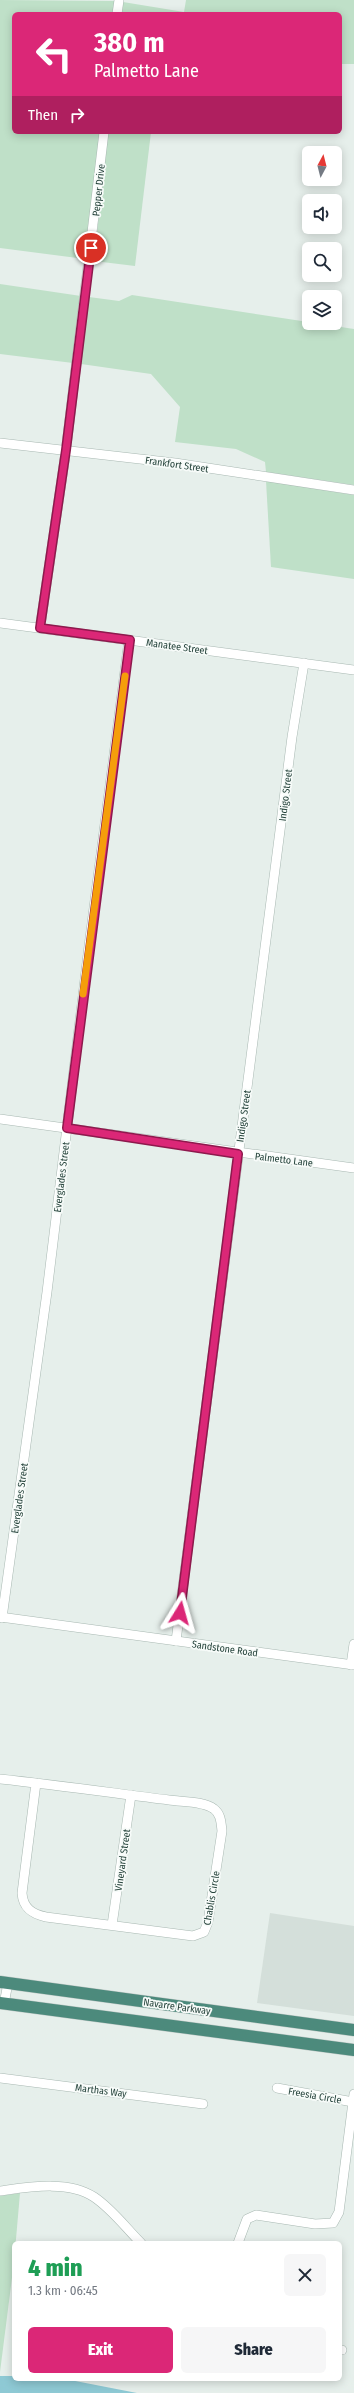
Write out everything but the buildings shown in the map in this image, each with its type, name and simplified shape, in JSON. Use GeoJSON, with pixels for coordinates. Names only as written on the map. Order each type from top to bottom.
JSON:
{"type":"FeatureCollection","features":[{"type":"Feature","properties":{"kind":"highway","name":"Navarre Parkway"},"geometry":{"type":"LineString","coordinates":[[4,1983],[354,2030]]}},
{"type":"Feature","properties":{"kind":"highway","name":"Navarre Parkway"},"geometry":{"type":"LineString","coordinates":[[2,2003],[354,2050]]}},
{"type":"Feature","properties":{"kind":"street"},"geometry":{"type":"LineString","coordinates":[[118,12],[119,0]]}},
{"type":"Feature","properties":{"kind":"street","name":"Pepper Drive"},"geometry":{"type":"LineString","coordinates":[[40,628],[66,450],[104,134]]}},
{"type":"Feature","properties":{"kind":"street","name":"Frankfort Street"},"geometry":{"type":"LineString","coordinates":[[0,443],[176,463],[354,490]]}},
{"type":"Feature","properties":{"kind":"street","name":"Manatee Street"},"geometry":{"type":"LineString","coordinates":[[0,622],[354,670]]}},
{"type":"Feature","properties":{"kind":"street","name":"Everglades Street"},"geometry":{"type":"LineString","coordinates":[[1,1617],[45,1308],[130,640]]}},
{"type":"Feature","properties":{"kind":"street","name":"Indigo Street"},"geometry":{"type":"LineString","coordinates":[[176,1641],[201,1457],[238,1154],[292,737],[304,664]]}},
{"type":"Feature","properties":{"kind":"street","name":"Palmetto Lane"},"geometry":{"type":"LineString","coordinates":[[0,1120],[67,1128],[238,1154],[354,1168]]}},
{"type":"Feature","properties":{"kind":"street","name":"Sandstone Road"},"geometry":{"type":"LineString","coordinates":[[1,1617],[353,1665]]}},
{"type":"Feature","properties":{"kind":"street"},"geometry":{"type":"LineString","coordinates":[[353,1665],[354,1644]]}},
{"type":"Feature","properties":{"kind":"street","name":"Chablis Circle"},"geometry":{"type":"LineString","coordinates":[[0,1779],[36,1783],[130,1795],[212,1808],[220,1817],[222,1831],[208,1922],[204,1932],[193,1936],[46,1917],[36,1915],[26,1907],[22,1893],[36,1783]]}},
{"type":"Feature","properties":{"kind":"street","name":"Vineyard Street"},"geometry":{"type":"LineString","coordinates":[[112,1925],[130,1795]]}},
{"type":"Feature","properties":{"kind":"street"},"geometry":{"type":"LineString","coordinates":[[2,2003],[4,1983]]}},
{"type":"Feature","properties":{"kind":"street","name":"Marthas Way"},"geometry":{"type":"LineString","coordinates":[[0,2078],[203,2104]]}},
{"type":"Feature","properties":{"kind":"street","name":"Freesia Circle"},"geometry":{"type":"LineString","coordinates":[[277,2088],[353,2098]]}},
{"type":"Feature","properties":{"kind":"street"},"geometry":{"type":"LineString","coordinates":[[239,2241],[247,2219],[256,2215],[315,2224],[333,2223],[340,2212],[353,2098]]}},
{"type":"Feature","properties":{"kind":"street"},"geometry":{"type":"LineString","coordinates":[[0,2191],[59,2187],[84,2191],[103,2203],[139,2241]]}},
{"type":"Feature","properties":{"kind":"shaded area"},"geometry":{"type":"Polygon","coordinates":[[[270,1913],[354,1926],[354,2016],[257,2003],[270,1913]]]}},
{"type":"Feature","properties":{"kind":"green space"},"geometry":{"type":"Polygon","coordinates":[[[0,0],[115,1],[113,12],[12,12],[12,134],[100,134],[85,259],[0,248],[0,0]]]}},
{"type":"Feature","properties":{"kind":"green space"},"geometry":{"type":"Polygon","coordinates":[[[186,0],[354,0],[354,64],[342,64],[342,12],[184,12],[186,0]]]}},
{"type":"Feature","properties":{"kind":"green space"},"geometry":{"type":"Polygon","coordinates":[[[123,2],[184,12],[122,12],[123,2]]]}},
{"type":"Feature","properties":{"kind":"green space"},"geometry":{"type":"Polygon","coordinates":[[[108,134],[151,134],[135,266],[94,261],[108,134]]]}},
{"type":"Feature","properties":{"kind":"green space"},"geometry":{"type":"Polygon","coordinates":[[[0,284],[81,296],[73,363],[0,354],[0,284]]]}},
{"type":"Feature","properties":{"kind":"green space"},"geometry":{"type":"Polygon","coordinates":[[[132,295],[302,321],[302,330],[342,330],[342,327],[354,329],[354,485],[266,472],[265,462],[236,449],[175,442],[180,407],[151,374],[81,364],[89,297],[119,301],[132,295]]]}},
{"type":"Feature","properties":{"kind":"green space"},"geometry":{"type":"Polygon","coordinates":[[[266,481],[354,495],[354,579],[271,567],[266,481]]]}},
{"type":"Feature","properties":{"kind":"green space"},"geometry":{"type":"Polygon","coordinates":[[[20,2193],[16,2241],[12,2241],[12,2278],[0,2372],[0,2196],[20,2193]]]}},
{"type":"Feature","properties":{"kind":"water"},"geometry":{"type":"Polygon","coordinates":[[[0,2376],[12,2376],[12,2381],[75,2381],[137,2393],[0,2393],[0,2376]]]}},
{"type":"Feature","properties":{"kind":"slow traffic"},"geometry":{"type":"LineString","coordinates":[[83,994],[108,815],[125,676]]}},
{"type":"Feature","properties":{"kind":"route"},"geometry":{"type":"LineString","coordinates":[[91,248],[55,540],[40,628],[130,640],[108,815],[89,946],[67,1128],[238,1154],[202,1449],[180,1613]]}}]}
